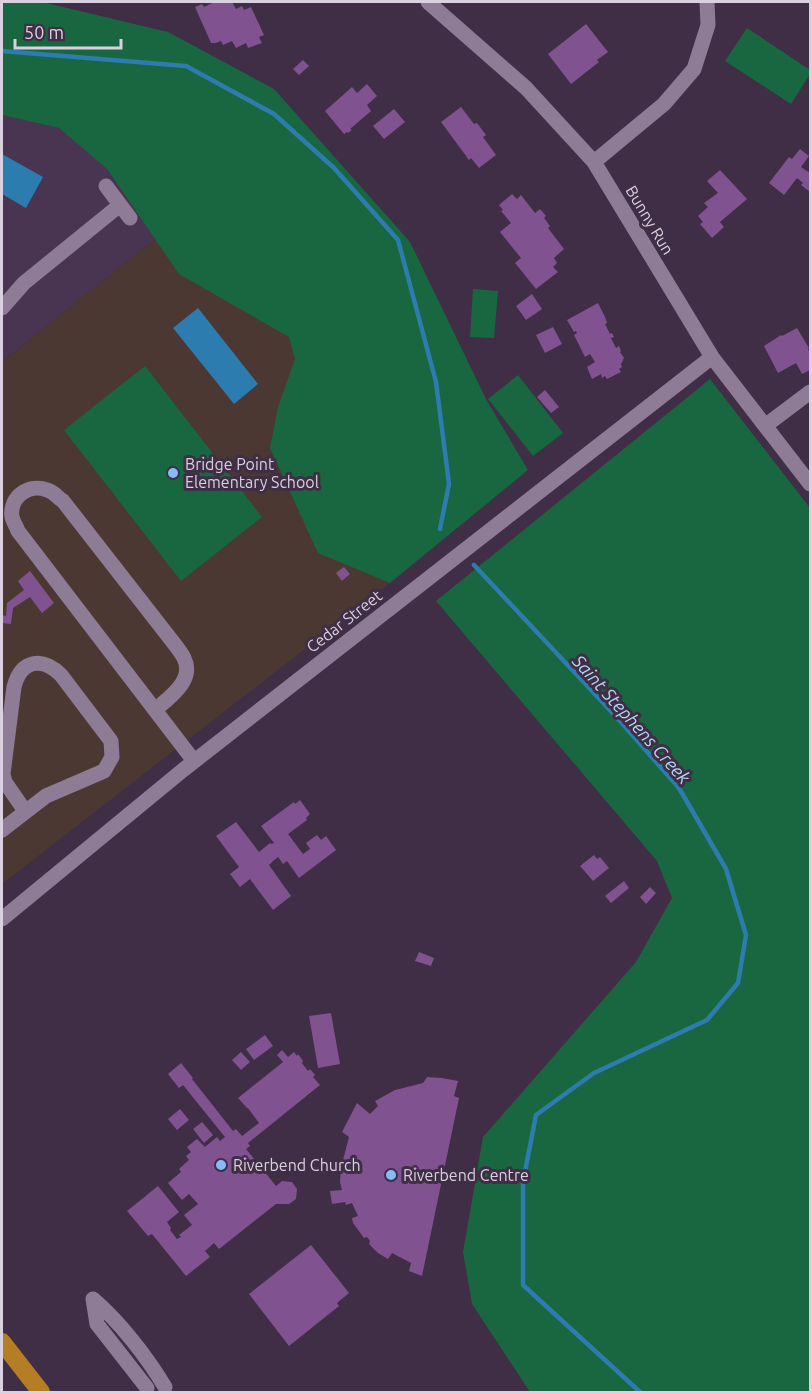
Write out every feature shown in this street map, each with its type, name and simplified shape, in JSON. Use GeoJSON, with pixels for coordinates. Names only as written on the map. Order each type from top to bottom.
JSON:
{"type":"FeatureCollection","features":[{"type":"Feature","properties":{"kind":"highway"},"geometry":{"type":"LineString","coordinates":[[2,1342],[41,1392]]}},
{"type":"Feature","properties":{"kind":"street","name":"Bunny Run"},"geometry":{"type":"LineString","coordinates":[[428,2],[526,88],[594,162],[712,357],[810,483]]}},
{"type":"Feature","properties":{"kind":"street"},"geometry":{"type":"LineString","coordinates":[[594,162],[664,104],[694,69],[708,25],[707,2]]}},
{"type":"Feature","properties":{"kind":"street"},"geometry":{"type":"LineString","coordinates":[[106,186],[130,218]]}},
{"type":"Feature","properties":{"kind":"street"},"geometry":{"type":"LineString","coordinates":[[2,308],[24,283],[120,205]]}},
{"type":"Feature","properties":{"kind":"street","name":"Cedar Street"},"geometry":{"type":"LineString","coordinates":[[2,917],[194,761],[712,357]]}},
{"type":"Feature","properties":{"kind":"street"},"geometry":{"type":"LineString","coordinates":[[765,426],[810,392]]}},
{"type":"Feature","properties":{"kind":"street"},"geometry":{"type":"LineString","coordinates":[[155,710],[179,689],[187,674],[186,660],[63,501],[48,490],[33,488],[22,492],[12,504],[12,518],[18,531],[194,761]]}},
{"type":"Feature","properties":{"kind":"street"},"geometry":{"type":"LineString","coordinates":[[2,830],[46,796],[104,771],[112,757],[111,741],[61,675],[54,668],[35,662],[30,664],[17,678],[3,774],[5,782],[26,811]]}},
{"type":"Feature","properties":{"kind":"street"},"geometry":{"type":"LineString","coordinates":[[93,1299],[107,1311],[134,1343],[153,1368],[164,1390],[144,1390],[98,1324],[93,1299]]}},
{"type":"Feature","properties":{"kind":"shaded area"},"geometry":{"type":"Polygon","coordinates":[[[2,115],[59,128],[107,169],[155,239],[2,362],[2,115]]]}},
{"type":"Feature","properties":{"kind":"shaded area","name":"Bridge Point Elementary School"},"geometry":{"type":"Polygon","coordinates":[[[155,239],[289,337],[390,583],[2,884],[2,362],[155,239]]]}},
{"type":"Feature","properties":{"kind":"green space"},"geometry":{"type":"Polygon","coordinates":[[[2,2],[42,2],[168,32],[274,89],[410,242],[486,399],[528,470],[390,583],[318,553],[270,448],[278,407],[295,359],[289,337],[179,274],[107,169],[59,128],[2,115],[2,2]]]}},
{"type":"Feature","properties":{"kind":"green space"},"geometry":{"type":"Polygon","coordinates":[[[747,28],[810,70],[810,74],[791,104],[725,61],[747,28]]]}},
{"type":"Feature","properties":{"kind":"green space"},"geometry":{"type":"Polygon","coordinates":[[[473,289],[498,291],[494,338],[470,337],[473,289]]]}},
{"type":"Feature","properties":{"kind":"green space"},"geometry":{"type":"Polygon","coordinates":[[[145,366],[262,517],[181,581],[64,430],[145,366]]]}},
{"type":"Feature","properties":{"kind":"green space"},"geometry":{"type":"Polygon","coordinates":[[[518,375],[563,433],[533,456],[488,399],[518,375]]]}},
{"type":"Feature","properties":{"kind":"green space"},"geometry":{"type":"Polygon","coordinates":[[[710,379],[810,508],[810,1392],[530,1392],[472,1304],[463,1252],[483,1137],[636,962],[672,898],[657,861],[436,601],[710,379]]]}},
{"type":"Feature","properties":{"kind":"water"},"geometry":{"type":"Polygon","coordinates":[[[2,154],[43,177],[26,208],[2,194],[2,154]]]}},
{"type":"Feature","properties":{"kind":"water"},"geometry":{"type":"Polygon","coordinates":[[[198,308],[258,384],[234,404],[173,328],[198,308]]]}},
{"type":"Feature","properties":{"kind":"building"},"geometry":{"type":"Polygon","coordinates":[[[214,2],[232,2],[236,9],[242,6],[244,10],[251,7],[264,35],[259,37],[262,43],[248,48],[246,43],[236,48],[232,41],[223,45],[221,41],[211,43],[195,7],[202,4],[204,7],[214,2]]]}},
{"type":"Feature","properties":{"kind":"building"},"geometry":{"type":"Polygon","coordinates":[[[586,24],[608,52],[571,84],[548,54],[586,24]]]}},
{"type":"Feature","properties":{"kind":"building"},"geometry":{"type":"Polygon","coordinates":[[[303,60],[309,66],[299,75],[293,69],[303,60]]]}},
{"type":"Feature","properties":{"kind":"building"},"geometry":{"type":"Polygon","coordinates":[[[367,84],[377,96],[367,105],[371,111],[350,129],[352,130],[344,134],[325,111],[352,87],[357,93],[367,84]]]}},
{"type":"Feature","properties":{"kind":"building"},"geometry":{"type":"Polygon","coordinates":[[[461,107],[486,135],[483,137],[496,155],[479,168],[471,158],[469,160],[441,122],[461,107]]]}},
{"type":"Feature","properties":{"kind":"building"},"geometry":{"type":"Polygon","coordinates":[[[394,109],[405,122],[384,139],[373,126],[394,109]]]}},
{"type":"Feature","properties":{"kind":"building"},"geometry":{"type":"Polygon","coordinates":[[[800,149],[809,156],[801,167],[810,173],[810,192],[801,185],[803,183],[797,178],[784,195],[769,183],[789,157],[792,159],[800,149]]]}},
{"type":"Feature","properties":{"kind":"building"},"geometry":{"type":"Polygon","coordinates":[[[720,170],[747,199],[720,222],[724,227],[712,238],[700,224],[703,222],[698,216],[708,207],[704,203],[718,193],[707,181],[720,170]]]}},
{"type":"Feature","properties":{"kind":"building"},"geometry":{"type":"Polygon","coordinates":[[[512,194],[517,199],[521,195],[535,213],[540,209],[546,216],[544,218],[550,226],[548,228],[564,249],[554,258],[557,263],[553,267],[558,272],[536,289],[515,263],[521,258],[500,232],[511,223],[499,205],[512,194]]]}},
{"type":"Feature","properties":{"kind":"building"},"geometry":{"type":"Polygon","coordinates":[[[532,294],[542,309],[526,320],[516,306],[532,294]]]}},
{"type":"Feature","properties":{"kind":"building"},"geometry":{"type":"Polygon","coordinates":[[[598,303],[607,323],[605,324],[614,337],[611,338],[616,348],[619,346],[624,358],[622,367],[619,369],[621,372],[607,379],[605,376],[602,378],[601,374],[592,379],[587,367],[595,362],[590,354],[585,357],[574,335],[577,333],[567,320],[598,303]]]}},
{"type":"Feature","properties":{"kind":"building"},"geometry":{"type":"Polygon","coordinates":[[[553,327],[562,344],[545,353],[536,335],[553,327]]]}},
{"type":"Feature","properties":{"kind":"building"},"geometry":{"type":"Polygon","coordinates":[[[797,328],[809,348],[810,370],[802,374],[796,363],[778,373],[764,346],[797,328]]]}},
{"type":"Feature","properties":{"kind":"building"},"geometry":{"type":"Polygon","coordinates":[[[545,390],[559,407],[551,413],[537,397],[545,390]]]}},
{"type":"Feature","properties":{"kind":"building"},"geometry":{"type":"Polygon","coordinates":[[[344,567],[350,574],[342,581],[336,573],[344,567]]]}},
{"type":"Feature","properties":{"kind":"building"},"geometry":{"type":"Polygon","coordinates":[[[30,571],[54,603],[42,613],[30,597],[13,608],[11,624],[2,623],[2,615],[6,616],[7,603],[24,590],[18,581],[30,571]]]}},
{"type":"Feature","properties":{"kind":"building"},"geometry":{"type":"Polygon","coordinates":[[[300,800],[310,814],[307,820],[288,834],[303,854],[310,849],[306,843],[317,835],[321,840],[326,836],[336,850],[299,878],[287,861],[283,864],[278,857],[272,862],[269,865],[291,896],[273,910],[250,879],[240,887],[230,874],[239,867],[216,836],[236,822],[259,852],[270,843],[274,843],[261,826],[300,800]]]}},
{"type":"Feature","properties":{"kind":"building"},"geometry":{"type":"Polygon","coordinates":[[[594,855],[597,859],[600,857],[609,868],[593,881],[580,866],[594,855]]]}},
{"type":"Feature","properties":{"kind":"building"},"geometry":{"type":"Polygon","coordinates":[[[624,881],[629,888],[611,903],[605,896],[624,881]]]}},
{"type":"Feature","properties":{"kind":"building"},"geometry":{"type":"Polygon","coordinates":[[[650,887],[656,893],[646,904],[640,897],[650,887]]]}},
{"type":"Feature","properties":{"kind":"building"},"geometry":{"type":"Polygon","coordinates":[[[419,952],[434,958],[431,966],[415,961],[419,952]]]}},
{"type":"Feature","properties":{"kind":"building"},"geometry":{"type":"Polygon","coordinates":[[[331,1013],[340,1064],[318,1068],[309,1016],[331,1013]]]}},
{"type":"Feature","properties":{"kind":"building"},"geometry":{"type":"Polygon","coordinates":[[[265,1035],[273,1046],[254,1060],[246,1049],[265,1035]]]}},
{"type":"Feature","properties":{"kind":"building","name":"Riverbend Church"},"geometry":{"type":"Polygon","coordinates":[[[282,1050],[288,1057],[294,1052],[297,1056],[298,1054],[302,1063],[308,1071],[310,1069],[315,1075],[313,1077],[320,1085],[248,1143],[250,1146],[246,1149],[276,1186],[282,1181],[292,1182],[297,1189],[296,1199],[289,1204],[276,1204],[219,1249],[214,1243],[205,1251],[210,1257],[186,1276],[152,1234],[148,1236],[127,1211],[158,1186],[179,1212],[167,1222],[177,1239],[181,1237],[179,1235],[192,1225],[184,1215],[198,1204],[189,1194],[182,1200],[168,1183],[181,1172],[179,1169],[189,1160],[186,1156],[191,1152],[187,1147],[197,1139],[205,1147],[217,1137],[220,1141],[225,1137],[183,1085],[179,1088],[168,1074],[181,1063],[233,1131],[236,1129],[242,1136],[259,1123],[238,1098],[283,1062],[277,1055],[282,1050]]]}},
{"type":"Feature","properties":{"kind":"building"},"geometry":{"type":"Polygon","coordinates":[[[241,1052],[250,1062],[241,1070],[232,1060],[241,1052]]]}},
{"type":"Feature","properties":{"kind":"building","name":"Riverbend Centre"},"geometry":{"type":"Polygon","coordinates":[[[427,1077],[458,1081],[454,1096],[459,1098],[422,1276],[409,1271],[411,1263],[392,1253],[388,1259],[378,1253],[353,1223],[352,1218],[358,1216],[352,1203],[332,1204],[330,1191],[342,1190],[341,1168],[349,1137],[342,1132],[357,1103],[370,1114],[378,1106],[375,1101],[395,1090],[423,1083],[427,1077]]]}},
{"type":"Feature","properties":{"kind":"building"},"geometry":{"type":"Polygon","coordinates":[[[180,1109],[189,1120],[177,1130],[168,1119],[180,1109]]]}},
{"type":"Feature","properties":{"kind":"building"},"geometry":{"type":"Polygon","coordinates":[[[202,1122],[213,1135],[204,1143],[193,1129],[202,1122]]]}},
{"type":"Feature","properties":{"kind":"building"},"geometry":{"type":"Polygon","coordinates":[[[311,1245],[349,1293],[337,1303],[339,1306],[289,1346],[249,1294],[311,1245]]]}},
{"type":"Feature","properties":{"kind":"waterway","name":"Saint Stephens Creek"},"geometry":{"type":"LineString","coordinates":[[2,51],[186,66],[274,114],[334,168],[398,240],[436,382],[449,484],[440,529]]}},
{"type":"Feature","properties":{"kind":"waterway","name":"Saint Stephens Creek"},"geometry":{"type":"LineString","coordinates":[[474,565],[620,721],[679,788],[726,869],[746,935],[738,983],[707,1020],[594,1073],[536,1115],[523,1182],[523,1285],[640,1392]]}},
{"type":"Feature","properties":{"kind":"place","name":"Bridge Point Elementary School"},"geometry":{"type":"Point","coordinates":[173,473]}},
{"type":"Feature","properties":{"kind":"place","name":"Riverbend Church"},"geometry":{"type":"Point","coordinates":[221,1165]}},
{"type":"Feature","properties":{"kind":"place","name":"Riverbend Centre"},"geometry":{"type":"Point","coordinates":[391,1175]}}]}
